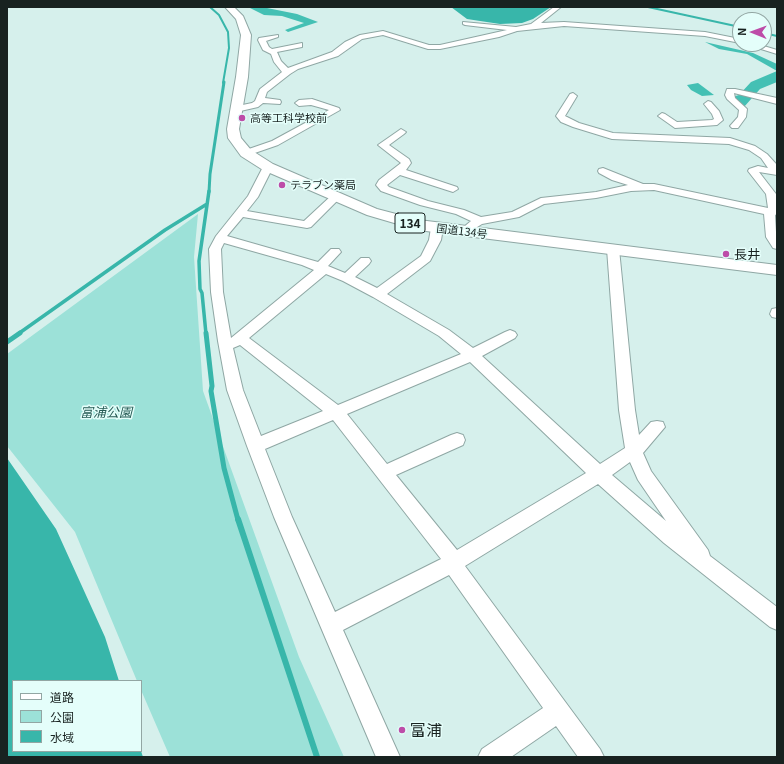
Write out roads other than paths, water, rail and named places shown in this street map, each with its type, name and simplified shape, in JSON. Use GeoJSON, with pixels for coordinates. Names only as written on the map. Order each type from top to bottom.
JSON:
{"type":"FeatureCollection","features":[{"type":"Feature","properties":{"kind":"highway","name":"国道134号"},"geometry":{"type":"LineString","coordinates":[[229,7],[240,18],[246,35],[242,77],[233,129],[235,138],[246,153],[268,167],[336,197],[394,220],[437,228],[473,227],[613,249],[777,270]]}},
{"type":"Feature","properties":{"kind":"street"},"geometry":{"type":"LineString","coordinates":[[533,26],[558,7]]}},
{"type":"Feature","properties":{"kind":"street"},"geometry":{"type":"LineString","coordinates":[[465,23],[516,29]]}},
{"type":"Feature","properties":{"kind":"street"},"geometry":{"type":"LineString","coordinates":[[236,108],[255,105],[260,100],[263,92],[269,86],[295,67],[335,54],[353,41],[371,35],[383,34],[428,47],[440,47],[499,35],[516,29],[533,26],[564,24],[705,34],[732,40]]}},
{"type":"Feature","properties":{"kind":"street"},"geometry":{"type":"LineString","coordinates":[[276,36],[262,40],[266,48],[271,51],[287,72]]}},
{"type":"Feature","properties":{"kind":"street"},"geometry":{"type":"LineString","coordinates":[[271,51],[299,45]]}},
{"type":"Feature","properties":{"kind":"street"},"geometry":{"type":"LineString","coordinates":[[269,86],[281,88]]}},
{"type":"Feature","properties":{"kind":"street"},"geometry":{"type":"LineString","coordinates":[[735,126],[742,117],[743,109],[731,99],[729,95],[730,91],[777,100]]}},
{"type":"Feature","properties":{"kind":"street"},"geometry":{"type":"LineString","coordinates":[[573,96],[560,116],[564,120],[612,136],[657,140],[730,141],[752,148],[764,156],[776,172]]}},
{"type":"Feature","properties":{"kind":"street"},"geometry":{"type":"LineString","coordinates":[[260,100],[277,102]]}},
{"type":"Feature","properties":{"kind":"street"},"geometry":{"type":"LineString","coordinates":[[246,153],[274,143],[336,110],[312,102],[299,103]]}},
{"type":"Feature","properties":{"kind":"street"},"geometry":{"type":"LineString","coordinates":[[662,116],[675,125],[700,125],[714,123],[719,120],[716,113],[708,104]]}},
{"type":"Feature","properties":{"kind":"street"},"geometry":{"type":"LineString","coordinates":[[700,125],[712,140]]}},
{"type":"Feature","properties":{"kind":"street"},"geometry":{"type":"LineString","coordinates":[[401,132],[383,145],[404,159],[406,163],[399,171],[381,185],[385,189],[424,203],[460,212],[473,227],[515,215],[540,201],[596,195],[631,188],[654,187],[664,191],[694,195],[773,212]]}},
{"type":"Feature","properties":{"kind":"street"},"geometry":{"type":"LineString","coordinates":[[268,167],[253,197],[239,212],[220,238],[215,249],[217,292],[226,349],[235,390],[282,517],[388,757]]}},
{"type":"Feature","properties":{"kind":"street"},"geometry":{"type":"LineString","coordinates":[[776,172],[758,169],[753,171],[771,194],[773,212],[772,237],[777,245]]}},
{"type":"Feature","properties":{"kind":"street"},"geometry":{"type":"LineString","coordinates":[[399,171],[453,189]]}},
{"type":"Feature","properties":{"kind":"street"},"geometry":{"type":"LineString","coordinates":[[603,171],[616,178],[645,188]]}},
{"type":"Feature","properties":{"kind":"street"},"geometry":{"type":"LineString","coordinates":[[239,212],[307,225],[336,197]]}},
{"type":"Feature","properties":{"kind":"street"},"geometry":{"type":"LineString","coordinates":[[378,294],[426,258],[435,240],[437,228]]}},
{"type":"Feature","properties":{"kind":"street"},"geometry":{"type":"LineString","coordinates":[[220,238],[306,262],[347,278],[378,294],[444,333],[472,355],[599,474],[671,537],[777,620]]}},
{"type":"Feature","properties":{"kind":"street"},"geometry":{"type":"LineString","coordinates":[[613,249],[626,402],[634,451],[644,475],[693,543],[706,565]]}},
{"type":"Feature","properties":{"kind":"street"},"geometry":{"type":"LineString","coordinates":[[226,349],[322,269],[335,252]]}},
{"type":"Feature","properties":{"kind":"street"},"geometry":{"type":"LineString","coordinates":[[347,278],[365,261]]}},
{"type":"Feature","properties":{"kind":"street"},"geometry":{"type":"LineString","coordinates":[[255,446],[472,355],[510,335]]}},
{"type":"Feature","properties":{"kind":"street"},"geometry":{"type":"LineString","coordinates":[[240,338],[336,412],[453,563],[592,757]]}},
{"type":"Feature","properties":{"kind":"street"},"geometry":{"type":"LineString","coordinates":[[331,625],[453,563],[634,451],[657,427]]}},
{"type":"Feature","properties":{"kind":"street"},"geometry":{"type":"LineString","coordinates":[[383,473],[457,440]]}},
{"type":"Feature","properties":{"kind":"street"},"geometry":{"type":"LineString","coordinates":[[490,757],[558,711]]}},
{"type":"Feature","properties":{"kind":"water"},"geometry":{"type":"Polygon","coordinates":[[[451,7],[551,7],[533,19],[522,23],[500,24],[467,19],[451,7]]]}},
{"type":"Feature","properties":{"kind":"water"},"geometry":{"type":"Polygon","coordinates":[[[7,458],[56,529],[105,637],[119,680],[12,680],[12,752],[141,752],[143,757],[7,757],[7,458]]]}},
{"type":"Feature","properties":{"kind":"waterway"},"geometry":{"type":"LineString","coordinates":[[210,7],[219,15],[228,32],[229,48],[223,83]]}},
{"type":"Feature","properties":{"kind":"waterway"},"geometry":{"type":"LineString","coordinates":[[648,7],[732,25]]}},
{"type":"Feature","properties":{"kind":"waterway"},"geometry":{"type":"LineString","coordinates":[[772,35],[777,36]]}},
{"type":"Feature","properties":{"kind":"waterway"},"geometry":{"type":"LineString","coordinates":[[209,192],[210,174],[224,82]]}},
{"type":"Feature","properties":{"kind":"waterway"},"geometry":{"type":"LineString","coordinates":[[206,334],[202,293],[200,289],[199,261],[209,191]]}},
{"type":"Feature","properties":{"kind":"waterway"},"geometry":{"type":"LineString","coordinates":[[18,334],[165,230],[207,204]]}},
{"type":"Feature","properties":{"kind":"waterway"},"geometry":{"type":"LineString","coordinates":[[7,342],[20,333]]}},
{"type":"Feature","properties":{"kind":"waterway"},"geometry":{"type":"LineString","coordinates":[[206,333],[212,386],[211,391],[224,468],[238,520]]}},
{"type":"Feature","properties":{"kind":"waterway"},"geometry":{"type":"LineString","coordinates":[[238,519],[317,757]]}},
{"type":"Feature","properties":{"kind":"place","name":"高等工科学校前"},"geometry":{"type":"Point","coordinates":[242,118]}},
{"type":"Feature","properties":{"kind":"place","name":"テラブン薬局"},"geometry":{"type":"Point","coordinates":[282,185]}},
{"type":"Feature","properties":{"kind":"place","name":"長井"},"geometry":{"type":"Point","coordinates":[726,254]}},
{"type":"Feature","properties":{"kind":"place","name":"富浦"},"geometry":{"type":"Point","coordinates":[402,730]}},
{"type":"Feature","properties":{"kind":"park label","name":"富浦公園"},"geometry":{"type":"Point","coordinates":[106,412]}}]}
